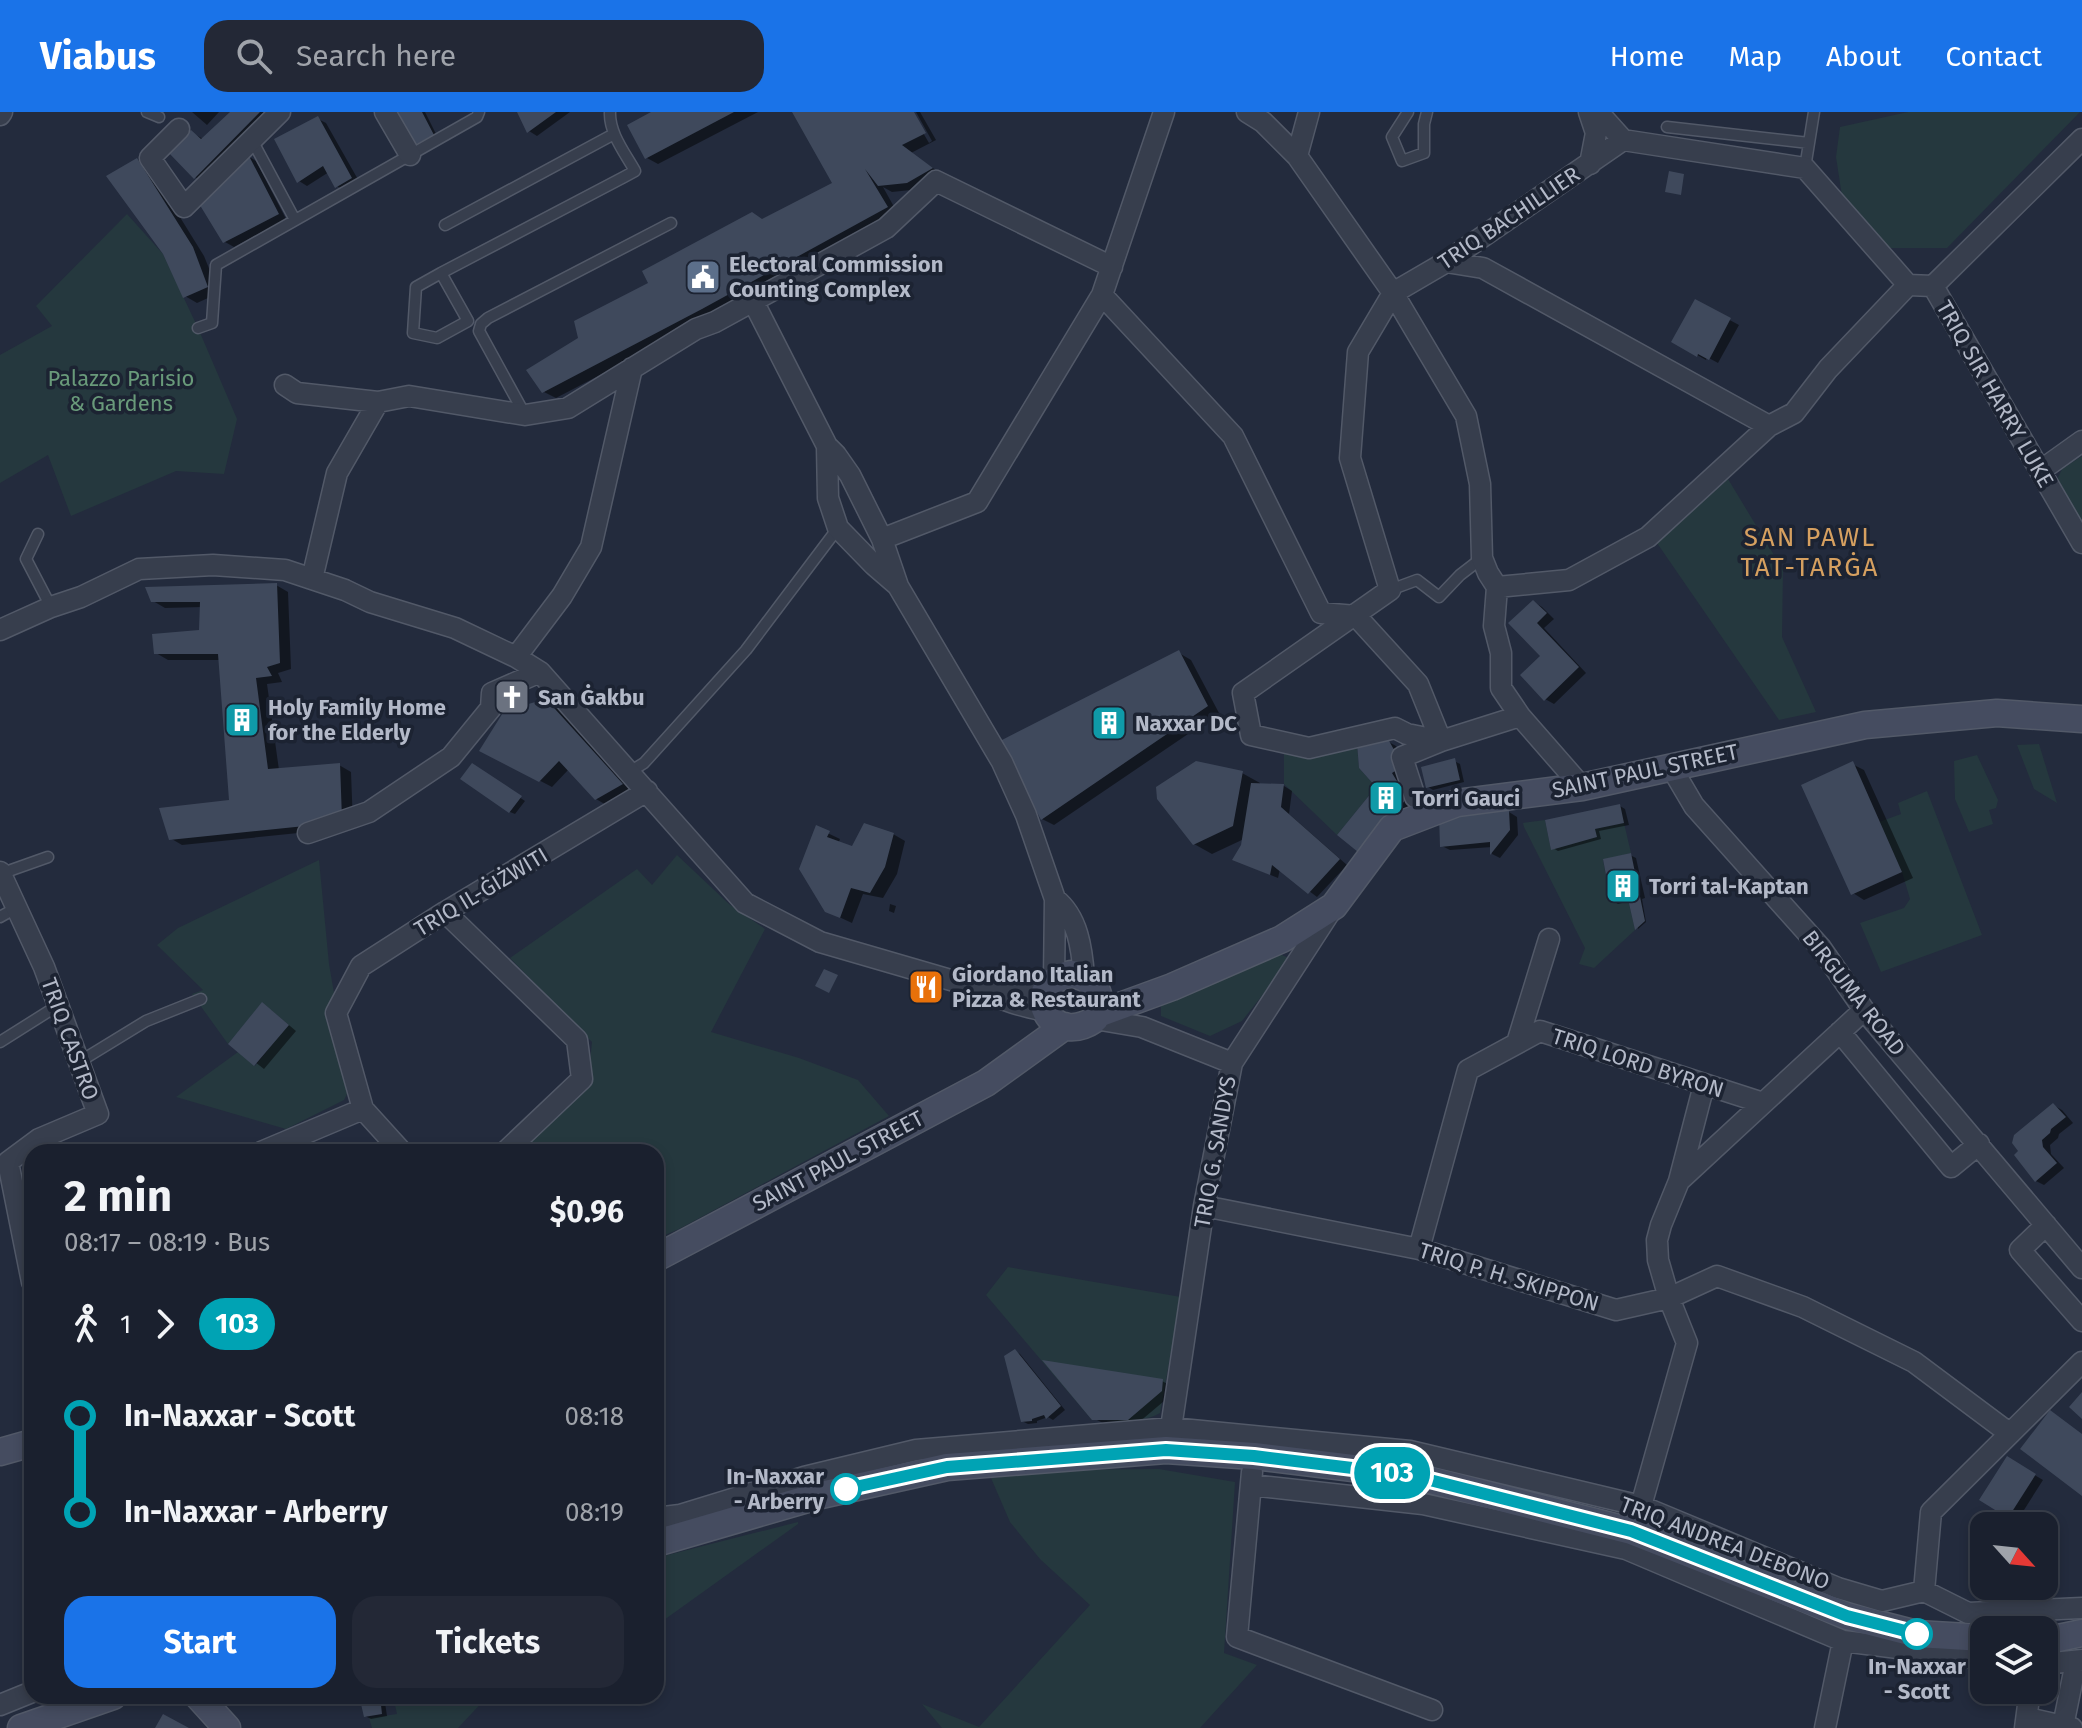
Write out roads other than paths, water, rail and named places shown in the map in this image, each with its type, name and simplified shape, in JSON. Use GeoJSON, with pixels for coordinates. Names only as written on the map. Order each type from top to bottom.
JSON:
{"type":"FeatureCollection","features":[{"type":"Feature","properties":{"kind":"main road","name":"SAINT PAUL STREET"},"geometry":{"type":"LineString","coordinates":[[1052,1005],[1081,1026],[1282,939],[1334,906],[1392,828],[1457,803],[1582,787],[1865,725],[1997,713],[2082,719]]}},
{"type":"Feature","properties":{"kind":"main road","name":"SAINT PAUL STREET"},"geometry":{"type":"LineString","coordinates":[[664,1254],[986,1083],[1017,1061],[1071,974],[1089,981],[1172,987]]}},
{"type":"Feature","properties":{"kind":"main road"},"geometry":{"type":"LineString","coordinates":[[1089,981],[1100,1000],[1097,1017]]}},
{"type":"Feature","properties":{"kind":"main road"},"geometry":{"type":"LineString","coordinates":[[0,1452],[24,1445]]}},
{"type":"Feature","properties":{"kind":"main road","name":"TRIQ ANDREA DEBONO"},"geometry":{"type":"LineString","coordinates":[[664,1541],[821,1495],[947,1467],[1166,1450],[1254,1456],[1410,1475],[1631,1531],[1847,1616],[1917,1634],[1970,1637]]}},
{"type":"Feature","properties":{"kind":"main road"},"geometry":{"type":"LineString","coordinates":[[2058,1638],[2082,1633]]}},
{"type":"Feature","properties":{"kind":"main road"},"geometry":{"type":"LineString","coordinates":[[0,1726],[48,1704]]}},
{"type":"Feature","properties":{"kind":"main road"},"geometry":{"type":"LineString","coordinates":[[21,1728],[90,1704]]}},
{"type":"Feature","properties":{"kind":"main road"},"geometry":{"type":"LineString","coordinates":[[206,1704],[229,1726]]}},
{"type":"Feature","properties":{"kind":"main road"},"geometry":{"type":"LineString","coordinates":[[218,1704],[229,1726]]}},
{"type":"Feature","properties":{"kind":"main road"},"geometry":{"type":"LineString","coordinates":[[225,1704],[229,1726]]}},
{"type":"Feature","properties":{"kind":"street"},"geometry":{"type":"LineString","coordinates":[[179,129],[150,158],[184,207],[280,112]]}},
{"type":"Feature","properties":{"kind":"street"},"geometry":{"type":"LineString","coordinates":[[385,112],[410,155]]}},
{"type":"Feature","properties":{"kind":"street"},"geometry":{"type":"LineString","coordinates":[[882,539],[977,502],[1102,295],[1164,112]]}},
{"type":"Feature","properties":{"kind":"street"},"geometry":{"type":"LineString","coordinates":[[1247,112],[1263,122],[1297,156],[1393,293],[1466,416],[1480,484],[1482,558],[1497,587],[1494,626],[1501,653],[1501,688],[1520,716],[1582,787]]}},
{"type":"Feature","properties":{"kind":"street"},"geometry":{"type":"LineString","coordinates":[[1297,156],[1309,112]]}},
{"type":"Feature","properties":{"kind":"street"},"geometry":{"type":"LineString","coordinates":[[1589,112],[1596,133],[1590,164]]}},
{"type":"Feature","properties":{"kind":"street"},"geometry":{"type":"LineString","coordinates":[[1598,112],[1623,140],[1805,168],[1908,285],[1933,286],[2082,139]]}},
{"type":"Feature","properties":{"kind":"street","name":"TRIQ BACHILLIER"},"geometry":{"type":"LineString","coordinates":[[1393,293],[1446,262],[1623,140]]}},
{"type":"Feature","properties":{"kind":"street"},"geometry":{"type":"LineString","coordinates":[[285,385],[297,393],[378,402],[409,396],[525,415],[568,408],[696,329],[715,322],[886,228],[936,181],[1112,267]]}},
{"type":"Feature","properties":{"kind":"street"},"geometry":{"type":"LineString","coordinates":[[1483,268],[1486,235]]}},
{"type":"Feature","properties":{"kind":"street"},"geometry":{"type":"LineString","coordinates":[[1446,262],[1483,268],[1769,426]]}},
{"type":"Feature","properties":{"kind":"street"},"geometry":{"type":"LineString","coordinates":[[1497,587],[1569,580],[1648,537],[1769,426],[1794,413],[1828,369],[1908,285]]}},
{"type":"Feature","properties":{"kind":"street","name":"TRIQ SIR HARRY LUKE"},"geometry":{"type":"LineString","coordinates":[[1933,286],[2082,543]]}},
{"type":"Feature","properties":{"kind":"street"},"geometry":{"type":"LineString","coordinates":[[1393,293],[1358,352],[1350,458],[1390,590],[1243,693],[1251,735],[1309,748],[1395,728],[1407,734],[1441,741]]}},
{"type":"Feature","properties":{"kind":"street"},"geometry":{"type":"LineString","coordinates":[[1102,295],[1233,436],[1321,613],[1356,616],[1418,684],[1441,741]]}},
{"type":"Feature","properties":{"kind":"street"},"geometry":{"type":"LineString","coordinates":[[1,628],[81,597],[139,569],[211,556],[285,570],[345,590],[370,602],[455,628],[540,672],[745,903],[820,942],[985,990],[999,999],[1052,1005],[1055,899],[1026,815],[1002,762],[898,586],[882,539],[850,475],[827,446],[753,301]]}},
{"type":"Feature","properties":{"kind":"street"},"geometry":{"type":"LineString","coordinates":[[516,657],[562,596],[591,547],[632,368]]}},
{"type":"Feature","properties":{"kind":"street"},"geometry":{"type":"LineString","coordinates":[[312,579],[337,473],[378,402]]}},
{"type":"Feature","properties":{"kind":"street"},"geometry":{"type":"LineString","coordinates":[[2040,471],[2082,441]]}},
{"type":"Feature","properties":{"kind":"street"},"geometry":{"type":"LineString","coordinates":[[827,446],[828,498],[838,528],[898,586]]}},
{"type":"Feature","properties":{"kind":"street"},"geometry":{"type":"LineString","coordinates":[[308,833],[369,812],[451,757],[491,708],[492,693],[540,672]]}},
{"type":"Feature","properties":{"kind":"street"},"geometry":{"type":"LineString","coordinates":[[1415,797],[1402,757],[1520,716]]}},
{"type":"Feature","properties":{"kind":"street","name":"BIRGUMA ROAD"},"geometry":{"type":"LineString","coordinates":[[1671,767],[1694,806],[1821,948],[1864,1010],[2082,1268]]}},
{"type":"Feature","properties":{"kind":"street","name":"TRIQ IL-ĠIŻWITI"},"geometry":{"type":"LineString","coordinates":[[363,1109],[336,1013],[361,966],[647,791]]}},
{"type":"Feature","properties":{"kind":"street","name":"TRIQ CASTRO"},"geometry":{"type":"LineString","coordinates":[[0,873],[13,914],[44,967],[98,1114],[46,1144]]}},
{"type":"Feature","properties":{"kind":"street"},"geometry":{"type":"LineString","coordinates":[[1055,899],[1065,907],[1073,923],[1089,981]]}},
{"type":"Feature","properties":{"kind":"street","name":"TRIQ G. SANDYS"},"geometry":{"type":"LineString","coordinates":[[1171,1428],[1204,1206],[1232,1063],[1334,906]]}},
{"type":"Feature","properties":{"kind":"street"},"geometry":{"type":"LineString","coordinates":[[445,912],[577,1040],[582,1079],[513,1144]]}},
{"type":"Feature","properties":{"kind":"street"},"geometry":{"type":"LineString","coordinates":[[1517,1043],[1549,939]]}},
{"type":"Feature","properties":{"kind":"street"},"geometry":{"type":"LineString","coordinates":[[1679,1181],[1864,1010]]}},
{"type":"Feature","properties":{"kind":"street"},"geometry":{"type":"LineString","coordinates":[[1097,1017],[1142,1027],[1232,1063]]}},
{"type":"Feature","properties":{"kind":"street","name":"TRIQ LORD BYRON"},"geometry":{"type":"LineString","coordinates":[[1419,1249],[1468,1070],[1540,1031],[1763,1103]]}},
{"type":"Feature","properties":{"kind":"street","name":"BIRGUMA ROAD"},"geometry":{"type":"LineString","coordinates":[[1840,1032],[1951,1167],[1979,1144]]}},
{"type":"Feature","properties":{"kind":"street"},"geometry":{"type":"LineString","coordinates":[[1641,1506],[1687,1343],[1669,1298],[1658,1260],[1657,1240],[1679,1181],[1704,1085]]}},
{"type":"Feature","properties":{"kind":"street"},"geometry":{"type":"LineString","coordinates":[[280,1144],[363,1109],[395,1144]]}},
{"type":"Feature","properties":{"kind":"street","name":"TRIQ CASTRO"},"geometry":{"type":"LineString","coordinates":[[4,1161],[24,1153]]}},
{"type":"Feature","properties":{"kind":"street"},"geometry":{"type":"LineString","coordinates":[[4,1161],[24,1247]]}},
{"type":"Feature","properties":{"kind":"street","name":"TRIQ P. H. SKIPPON"},"geometry":{"type":"LineString","coordinates":[[1204,1206],[1419,1249],[1616,1310],[1669,1298],[1717,1276],[1803,1307],[1914,1362],[2009,1433]]}},
{"type":"Feature","properties":{"kind":"street"},"geometry":{"type":"LineString","coordinates":[[2046,1225],[2020,1250],[2082,1321]]}},
{"type":"Feature","properties":{"kind":"street"},"geometry":{"type":"LineString","coordinates":[[2082,1362],[1931,1512],[1924,1591],[1968,1613],[2082,1608]]}},
{"type":"Feature","properties":{"kind":"street","name":"TRIQ ANDREA DEBONO"},"geometry":{"type":"LineString","coordinates":[[664,1517],[680,1515],[804,1477],[916,1450],[1171,1428],[1410,1451],[1641,1506],[1838,1588],[1882,1601],[1924,1591]]}},
{"type":"Feature","properties":{"kind":"street"},"geometry":{"type":"LineString","coordinates":[[1254,1456],[1237,1637],[1432,1710]]}},
{"type":"Feature","properties":{"kind":"street","name":"TRIQ ANDREA DEBONO"},"geometry":{"type":"LineString","coordinates":[[1251,1485],[1423,1504],[1626,1549],[1843,1641],[1970,1657]]}},
{"type":"Feature","properties":{"kind":"street"},"geometry":{"type":"LineString","coordinates":[[1825,1728],[1843,1641]]}},
{"type":"Feature","properties":{"kind":"street"},"geometry":{"type":"LineString","coordinates":[[2026,1723],[2068,1727],[2079,1661],[2058,1663]]}},
{"type":"Feature","properties":{"kind":"street"},"geometry":{"type":"LineString","coordinates":[[0,1705],[24,1695]]}},
{"type":"Feature","properties":{"kind":"lane"},"geometry":{"type":"LineString","coordinates":[[147,112],[159,117]]}},
{"type":"Feature","properties":{"kind":"lane"},"geometry":{"type":"LineString","coordinates":[[198,328],[212,323],[216,265],[477,117],[479,112]]}},
{"type":"Feature","properties":{"kind":"lane"},"geometry":{"type":"LineString","coordinates":[[441,273],[468,321],[437,338],[413,333],[416,287],[441,273],[635,171],[614,134],[610,112]]}},
{"type":"Feature","properties":{"kind":"lane"},"geometry":{"type":"LineString","coordinates":[[1408,112],[1392,137],[1402,161],[1424,153],[1427,112]]}},
{"type":"Feature","properties":{"kind":"lane"},"geometry":{"type":"LineString","coordinates":[[1805,168],[1814,112]]}},
{"type":"Feature","properties":{"kind":"lane"},"geometry":{"type":"LineString","coordinates":[[1667,127],[1809,143]]}},
{"type":"Feature","properties":{"kind":"lane"},"geometry":{"type":"LineString","coordinates":[[445,225],[614,134]]}},
{"type":"Feature","properties":{"kind":"lane"},"geometry":{"type":"LineString","coordinates":[[252,140],[295,220]]}},
{"type":"Feature","properties":{"kind":"lane"},"geometry":{"type":"LineString","coordinates":[[525,415],[479,331],[481,324],[671,223]]}},
{"type":"Feature","properties":{"kind":"lane"},"geometry":{"type":"LineString","coordinates":[[628,773],[644,763],[746,650],[838,528]]}},
{"type":"Feature","properties":{"kind":"lane"},"geometry":{"type":"LineString","coordinates":[[38,534],[26,559],[51,607]]}},
{"type":"Feature","properties":{"kind":"lane"},"geometry":{"type":"LineString","coordinates":[[1390,590],[1417,580],[1439,597],[1482,558]]}},
{"type":"Feature","properties":{"kind":"lane"},"geometry":{"type":"LineString","coordinates":[[0,873],[48,857]]}},
{"type":"Feature","properties":{"kind":"lane"},"geometry":{"type":"LineString","coordinates":[[78,1063],[146,1021],[201,999]]}},
{"type":"Feature","properties":{"kind":"lane"},"geometry":{"type":"LineString","coordinates":[[0,1042],[57,1006]]}},
{"type":"Feature","properties":{"kind":"place","name":"Electoral Commission Counting Complex"},"geometry":{"type":"Point","coordinates":[703,277]}},
{"type":"Feature","properties":{"kind":"place","name":"San Ġakbu"},"geometry":{"type":"Point","coordinates":[512,697]}},
{"type":"Feature","properties":{"kind":"place","name":"Holy Family Home for the Elderly"},"geometry":{"type":"Point","coordinates":[242,720]}},
{"type":"Feature","properties":{"kind":"place","name":"Naxxar DC"},"geometry":{"type":"Point","coordinates":[1109,723]}},
{"type":"Feature","properties":{"kind":"place","name":"Torri Gauci"},"geometry":{"type":"Point","coordinates":[1386,798]}},
{"type":"Feature","properties":{"kind":"place","name":"Torri tal-Kaptan"},"geometry":{"type":"Point","coordinates":[1623,886]}},
{"type":"Feature","properties":{"kind":"place","name":"Giordano Italian Pizza & Restaurant"},"geometry":{"type":"Point","coordinates":[926,987]}},
{"type":"Feature","properties":{"kind":"place","name":"In-Naxxar - Arberry"},"geometry":{"type":"Point","coordinates":[846,1489]}},
{"type":"Feature","properties":{"kind":"place","name":"In-Naxxar - Scott"},"geometry":{"type":"Point","coordinates":[1917,1634]}},
{"type":"Feature","properties":{"kind":"district","name":"SAN PAWL TAT-TARĠA"},"geometry":{"type":"Point","coordinates":[1810,552]}},
{"type":"Feature","properties":{"kind":"park label","name":"Palazzo Parisio & Gardens"},"geometry":{"type":"Point","coordinates":[121,390]}}]}
